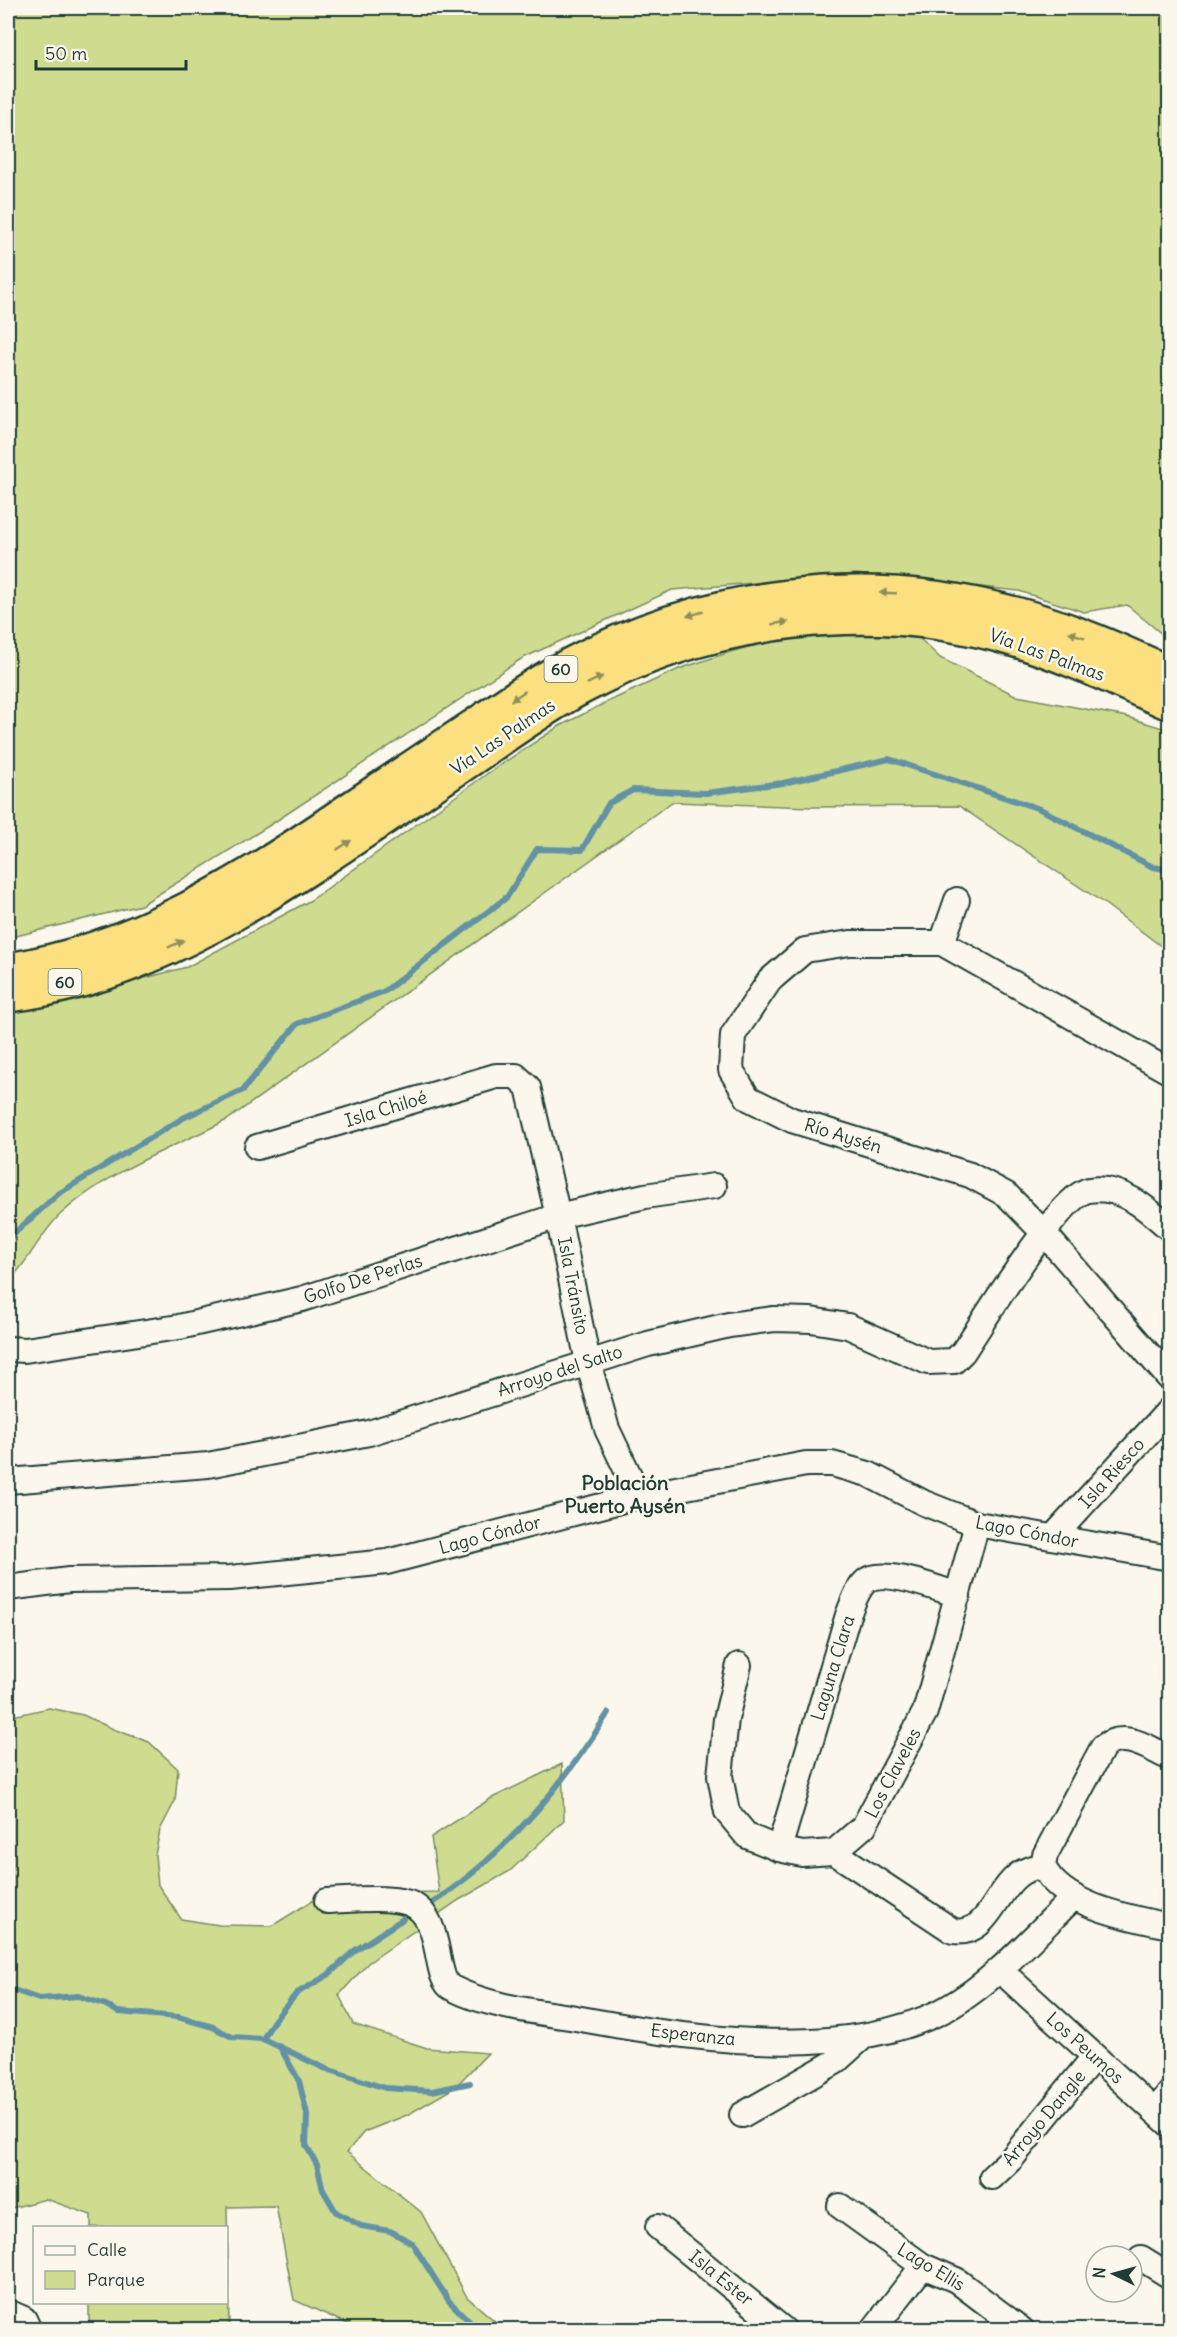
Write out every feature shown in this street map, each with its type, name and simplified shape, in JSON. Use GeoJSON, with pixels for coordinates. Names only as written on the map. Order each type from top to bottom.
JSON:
{"type":"FeatureCollection","features":[{"type":"Feature","properties":{"kind":"highway","name":"Vía Las Palmas"},"geometry":{"type":"LineString","coordinates":[[8,970],[98,948],[180,914],[303,842],[539,681],[631,636],[701,612],[759,600],[818,593],[898,594],[938,598],[1018,614],[1119,640],[1170,674]]}},
{"type":"Feature","properties":{"kind":"highway","name":"Vía Las Palmas"},"geometry":{"type":"LineString","coordinates":[[8,995],[122,966],[215,926],[294,877],[538,713],[585,685],[653,656],[742,630],[781,623],[841,618],[900,619],[939,623],[977,630],[1034,646],[1170,703]]}},
{"type":"Feature","properties":{"kind":"street"},"geometry":{"type":"LineString","coordinates":[[942,944],[957,900]]}},
{"type":"Feature","properties":{"kind":"street","name":"Río Aysén"},"geometry":{"type":"LineString","coordinates":[[1170,1072],[942,944],[850,943],[805,950],[770,980],[733,1035],[730,1070],[748,1098],[792,1120],[970,1175],[1007,1195],[1044,1233],[1170,1379]]}},
{"type":"Feature","properties":{"kind":"street","name":"Isla Chiloé"},"geometry":{"type":"LineString","coordinates":[[257,1147],[496,1076],[516,1076]]}},
{"type":"Feature","properties":{"kind":"street","name":"Isla Tránsito"},"geometry":{"type":"LineString","coordinates":[[516,1076],[528,1087],[558,1216],[588,1362],[607,1429],[639,1496]]}},
{"type":"Feature","properties":{"kind":"street","name":"Golfo De Perlas"},"geometry":{"type":"LineString","coordinates":[[8,1349],[25,1350],[179,1327],[302,1299],[558,1216],[645,1196],[714,1186]]}},
{"type":"Feature","properties":{"kind":"street"},"geometry":{"type":"LineString","coordinates":[[1044,1233],[1072,1199],[1088,1190],[1107,1191],[1126,1196],[1153,1214],[1170,1229]]}},
{"type":"Feature","properties":{"kind":"street","name":"Arroyo del Salto"},"geometry":{"type":"LineString","coordinates":[[8,1481],[208,1465],[357,1436],[588,1362],[694,1333],[774,1318],[811,1320],[848,1326],[928,1362],[943,1364],[954,1361],[1044,1233]]}},
{"type":"Feature","properties":{"kind":"street","name":"Isla Riesco"},"geometry":{"type":"LineString","coordinates":[[1053,1537],[1170,1409]]}},
{"type":"Feature","properties":{"kind":"street","name":"Lago Cóndor"},"geometry":{"type":"LineString","coordinates":[[8,1588],[69,1580],[230,1578],[387,1562],[639,1496],[806,1464],[832,1464],[868,1473],[924,1503],[977,1524],[1170,1558]]}},
{"type":"Feature","properties":{"kind":"street","name":"Los Claveles"},"geometry":{"type":"LineString","coordinates":[[834,1852],[864,1826],[892,1778],[925,1712],[977,1524]]}},
{"type":"Feature","properties":{"kind":"street","name":"Laguna Clara"},"geometry":{"type":"LineString","coordinates":[[779,1849],[848,1615],[858,1592],[867,1580],[884,1575],[958,1594]]}},
{"type":"Feature","properties":{"kind":"street"},"geometry":{"type":"LineString","coordinates":[[739,1665],[726,1719],[720,1776],[728,1812],[747,1836],[779,1849],[802,1854],[834,1852],[953,1931],[966,1933],[978,1926],[1015,1877],[1028,1869],[1043,1866]]}},
{"type":"Feature","properties":{"kind":"street"},"geometry":{"type":"LineString","coordinates":[[1170,1758],[1123,1738],[1112,1740],[1103,1747],[1045,1855],[1043,1866],[1047,1875],[1074,1897],[1124,1916],[1170,1926]]}},
{"type":"Feature","properties":{"kind":"street","name":"Esperanza"},"geometry":{"type":"LineString","coordinates":[[327,1901],[373,1900],[410,1904],[424,1917],[436,1937],[442,1977],[448,1987],[469,1995],[541,2012],[634,2029],[730,2040],[807,2040],[864,2036],[941,2012],[1000,1970],[1074,1897]]}},
{"type":"Feature","properties":{"kind":"street","name":"Los Peumos"},"geometry":{"type":"LineString","coordinates":[[1000,1970],[1094,2057],[1165,2110]]}},
{"type":"Feature","properties":{"kind":"street"},"geometry":{"type":"LineString","coordinates":[[742,2115],[835,2062],[864,2036]]}},
{"type":"Feature","properties":{"kind":"street","name":"Arroyo Dangle"},"geometry":{"type":"LineString","coordinates":[[992,2177],[1012,2158],[1094,2057]]}},
{"type":"Feature","properties":{"kind":"street","name":"Lago Ellis"},"geometry":{"type":"LineString","coordinates":[[840,2206],[923,2266],[956,2280],[1022,2330]]}},
{"type":"Feature","properties":{"kind":"street","name":"Isla Ester"},"geometry":{"type":"LineString","coordinates":[[658,2227],[784,2330]]}},
{"type":"Feature","properties":{"kind":"street"},"geometry":{"type":"LineString","coordinates":[[1144,2260],[1170,2276]]}},
{"type":"Feature","properties":{"kind":"street"},"geometry":{"type":"LineString","coordinates":[[873,2330],[923,2266]]}},
{"type":"Feature","properties":{"kind":"street"},"geometry":{"type":"LineString","coordinates":[[8,2312],[13,2312],[24,2319],[29,2330]]}},
{"type":"Feature","properties":{"kind":"green space"},"geometry":{"type":"Polygon","coordinates":[[[8,8],[1169,8],[1169,640],[1127,605],[1084,612],[1019,591],[856,574],[672,590],[521,659],[270,825],[141,905],[8,938],[8,8]]]}},
{"type":"Feature","properties":{"kind":"green space"},"geometry":{"type":"Polygon","coordinates":[[[827,632],[916,635],[940,658],[1017,696],[1127,717],[1169,730],[1169,952],[1105,904],[959,806],[812,807],[672,802],[227,1120],[120,1172],[80,1198],[54,1221],[8,1282],[8,1014],[187,967],[311,900],[488,773],[558,727],[679,669],[775,640],[827,632]]]}},
{"type":"Feature","properties":{"kind":"green space"},"geometry":{"type":"Polygon","coordinates":[[[49,1708],[83,1715],[149,1742],[178,1769],[175,1801],[160,1830],[155,1855],[158,1885],[181,1919],[219,1925],[272,1926],[323,1894],[439,1892],[431,1837],[490,1799],[562,1764],[564,1820],[510,1871],[459,1900],[368,1963],[339,1995],[353,2024],[427,2048],[488,2053],[454,2088],[407,2115],[364,2132],[347,2152],[421,2212],[467,2297],[504,2329],[359,2329],[294,2300],[276,2206],[227,2207],[227,2226],[91,2226],[91,2215],[46,2199],[8,2209],[8,1717],[49,1708]]]}},
{"type":"Feature","properties":{"kind":"green space"},"geometry":{"type":"Polygon","coordinates":[[[228,2268],[229,2329],[89,2329],[89,2304],[228,2304],[228,2268]]]}},
{"type":"Feature","properties":{"kind":"waterway"},"geometry":{"type":"LineString","coordinates":[[8,1239],[58,1194],[183,1118],[243,1090],[297,1024],[385,991],[507,897],[537,849],[582,850],[609,803],[633,790],[706,793],[783,783],[889,759],[1040,809],[1153,867],[1170,870]]}},
{"type":"Feature","properties":{"kind":"waterway"},"geometry":{"type":"LineString","coordinates":[[426,1907],[479,1867],[528,1820],[570,1769],[608,1713]]}},
{"type":"Feature","properties":{"kind":"waterway"},"geometry":{"type":"LineString","coordinates":[[263,2039],[273,2022],[297,1993],[328,1975],[354,1951],[403,1919]]}},
{"type":"Feature","properties":{"kind":"waterway"},"geometry":{"type":"LineString","coordinates":[[8,1988],[39,1999],[78,1996],[106,2005],[118,2012],[178,2017],[213,2027],[232,2037],[263,2039],[324,2068],[385,2088],[432,2091],[470,2083]]}},
{"type":"Feature","properties":{"kind":"waterway"},"geometry":{"type":"LineString","coordinates":[[280,2047],[299,2081],[307,2114],[306,2145],[317,2165],[323,2190],[336,2212],[361,2226],[390,2231],[412,2243],[449,2301],[478,2330]]}},
{"type":"Feature","properties":{"kind":"district","name":"Población Puerto Aysén"},"geometry":{"type":"Point","coordinates":[625,1494]}}]}
